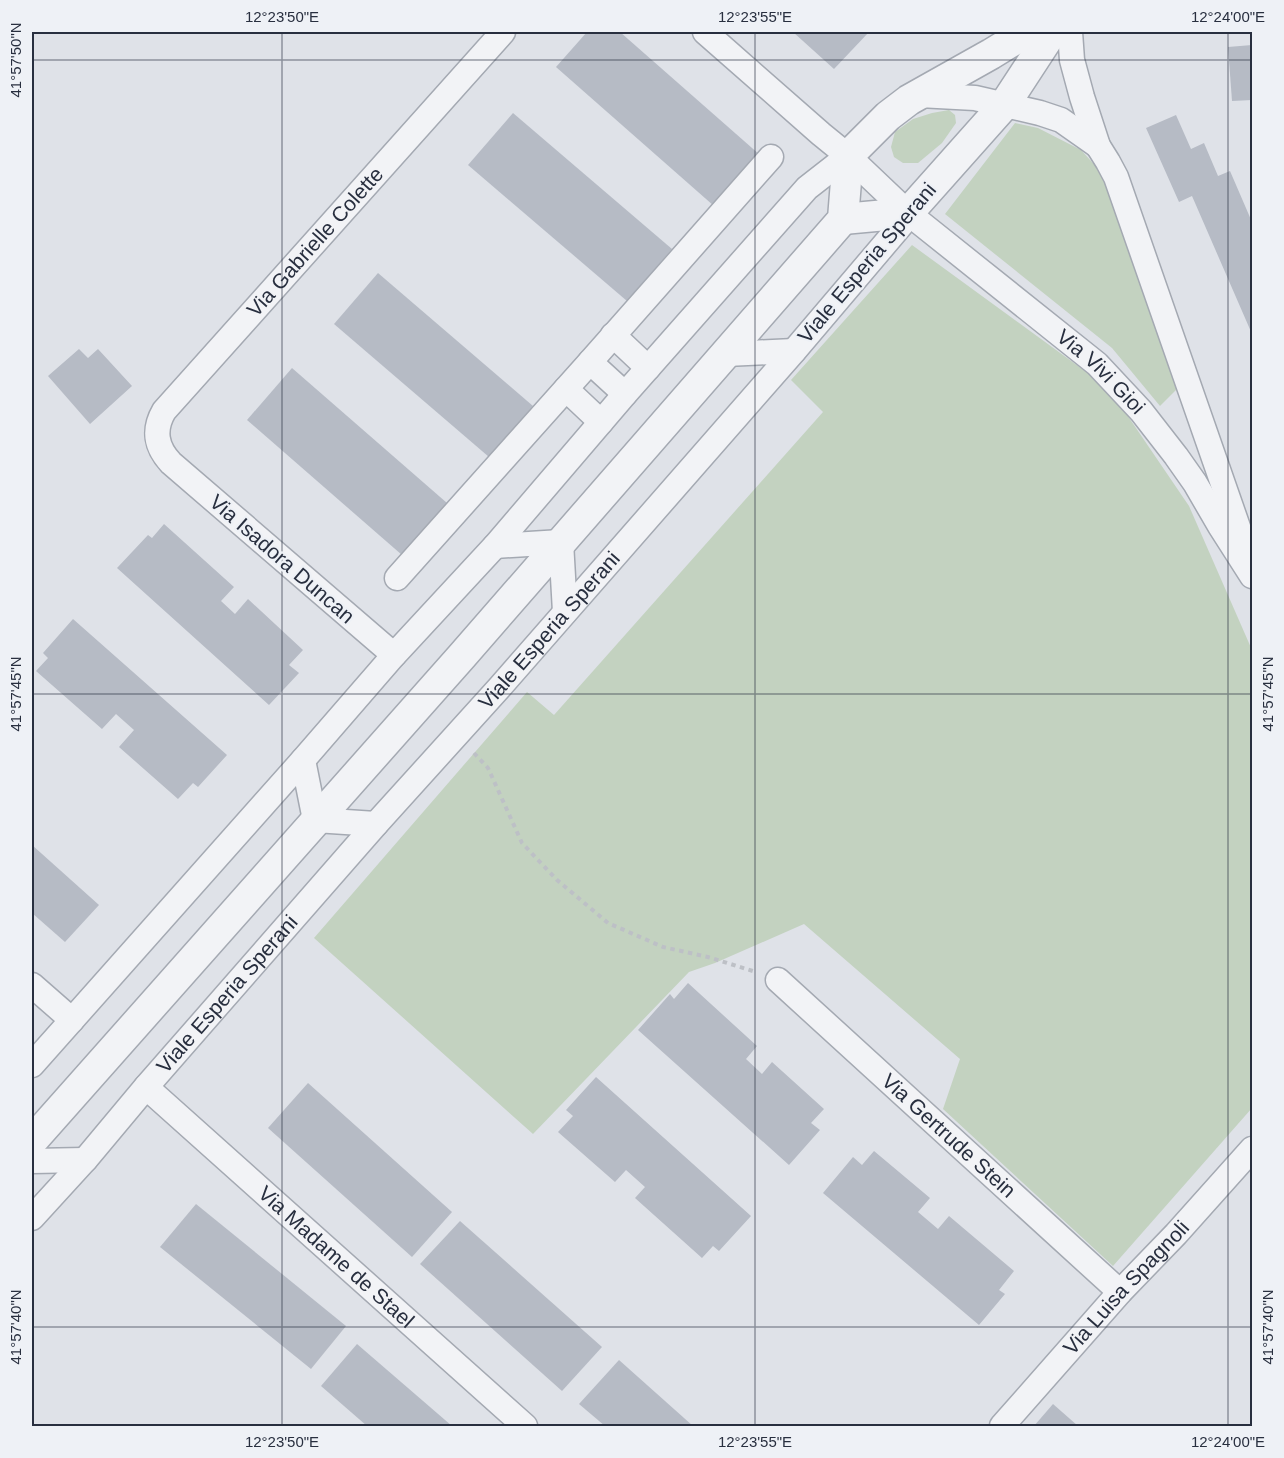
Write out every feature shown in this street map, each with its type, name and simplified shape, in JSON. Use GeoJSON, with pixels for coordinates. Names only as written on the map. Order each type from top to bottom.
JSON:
{"type":"FeatureCollection","features":[{"type":"Feature","properties":{"kind":"street","name":"Via Gabrielle Colette"},"geometry":{"type":"LineString","coordinates":[[171,463],[162,451],[157,432],[159,419],[164,411],[503,32]]}},
{"type":"Feature","properties":{"kind":"street"},"geometry":{"type":"LineString","coordinates":[[705,32],[848,156]]}},
{"type":"Feature","properties":{"kind":"street"},"geometry":{"type":"LineString","coordinates":[[32,1065],[394,655],[495,546],[625,394],[807,188],[848,156],[888,116],[918,95],[1027,32]]}},
{"type":"Feature","properties":{"kind":"street","name":"Viale Esperia Sperani"},"geometry":{"type":"LineString","coordinates":[[32,1218],[794,351],[902,225],[908,213],[1005,104],[1052,32]]}},
{"type":"Feature","properties":{"kind":"street","name":"Via Vivi Gioi"},"geometry":{"type":"LineString","coordinates":[[1070,32],[1076,80],[1098,146],[1116,177],[1241,533],[1251,573]]}},
{"type":"Feature","properties":{"kind":"street","name":"Via Vivi Gioi"},"geometry":{"type":"LineString","coordinates":[[918,95],[975,98],[1062,120],[1098,146]]}},
{"type":"Feature","properties":{"kind":"street"},"geometry":{"type":"LineString","coordinates":[[32,1141],[843,219],[848,156]]}},
{"type":"Feature","properties":{"kind":"street","name":"Via Vivi Gioi"},"geometry":{"type":"LineString","coordinates":[[848,156],[908,213],[1085,354],[1128,396],[1195,483],[1251,573]]}},
{"type":"Feature","properties":{"kind":"street"},"geometry":{"type":"LineString","coordinates":[[397,578],[771,158]]}},
{"type":"Feature","properties":{"kind":"street"},"geometry":{"type":"LineString","coordinates":[[843,219],[908,213]]}},
{"type":"Feature","properties":{"kind":"street"},"geometry":{"type":"LineString","coordinates":[[614,335],[648,368]]}},
{"type":"Feature","properties":{"kind":"street"},"geometry":{"type":"LineString","coordinates":[[726,354],[794,351]]}},
{"type":"Feature","properties":{"kind":"street"},"geometry":{"type":"LineString","coordinates":[[590,362],[625,394]]}},
{"type":"Feature","properties":{"kind":"street"},"geometry":{"type":"LineString","coordinates":[[566,389],[601,422]]}},
{"type":"Feature","properties":{"kind":"street","name":"Via Isadora Duncan"},"geometry":{"type":"LineString","coordinates":[[171,463],[394,655]]}},
{"type":"Feature","properties":{"kind":"street"},"geometry":{"type":"LineString","coordinates":[[561,542],[566,612]]}},
{"type":"Feature","properties":{"kind":"street"},"geometry":{"type":"LineString","coordinates":[[495,546],[561,542]]}},
{"type":"Feature","properties":{"kind":"street"},"geometry":{"type":"LineString","coordinates":[[303,760],[315,820]]}},
{"type":"Feature","properties":{"kind":"street"},"geometry":{"type":"LineString","coordinates":[[315,820],[376,824]]}},
{"type":"Feature","properties":{"kind":"street","name":"Via Gertrude Stein"},"geometry":{"type":"LineString","coordinates":[[778,980],[1120,1292]]}},
{"type":"Feature","properties":{"kind":"street"},"geometry":{"type":"LineString","coordinates":[[32,985],[72,1020]]}},
{"type":"Feature","properties":{"kind":"street","name":"Via Madame de Stael"},"geometry":{"type":"LineString","coordinates":[[146,1088],[525,1426]]}},
{"type":"Feature","properties":{"kind":"street","name":"Via Luisa Spagnoli"},"geometry":{"type":"LineString","coordinates":[[1002,1426],[1120,1292],[1176,1234],[1252,1149]]}},
{"type":"Feature","properties":{"kind":"street"},"geometry":{"type":"LineString","coordinates":[[32,1161],[85,1160]]}},
{"type":"Feature","properties":{"kind":"path"},"geometry":{"type":"LineString","coordinates":[[458,734],[488,768],[522,843],[557,880],[608,923],[663,947],[708,957],[778,980]]}},
{"type":"Feature","properties":{"kind":"green space"},"geometry":{"type":"Polygon","coordinates":[[[949,110],[955,115],[956,123],[942,143],[918,163],[903,163],[894,157],[891,147],[895,132],[913,119],[949,110]]]}},
{"type":"Feature","properties":{"kind":"green space"},"geometry":{"type":"Polygon","coordinates":[[[1015,123],[1038,128],[1081,150],[1102,173],[1177,389],[1160,406],[1112,348],[945,214],[1015,123]]]}},
{"type":"Feature","properties":{"kind":"green space"},"geometry":{"type":"Polygon","coordinates":[[[912,245],[1089,374],[1121,406],[1189,506],[1252,650],[1252,1108],[1113,1266],[943,1109],[960,1059],[804,924],[689,972],[533,1134],[314,938],[527,692],[554,715],[823,412],[791,380],[912,245]]]}},
{"type":"Feature","properties":{"kind":"building"},"geometry":{"type":"Polygon","coordinates":[[[587,32],[620,32],[760,155],[714,206],[556,67],[587,32]]]}},
{"type":"Feature","properties":{"kind":"building"},"geometry":{"type":"Polygon","coordinates":[[[793,32],[869,32],[834,69],[793,32]]]}},
{"type":"Feature","properties":{"kind":"building"},"geometry":{"type":"Polygon","coordinates":[[[1252,45],[1252,100],[1232,101],[1228,47],[1252,45]]]}},
{"type":"Feature","properties":{"kind":"building"},"geometry":{"type":"Polygon","coordinates":[[[513,113],[672,249],[627,301],[468,165],[513,113]]]}},
{"type":"Feature","properties":{"kind":"building"},"geometry":{"type":"Polygon","coordinates":[[[1176,115],[1191,149],[1204,143],[1218,176],[1230,171],[1252,222],[1252,334],[1192,196],[1179,202],[1146,128],[1176,115]]]}},
{"type":"Feature","properties":{"kind":"building"},"geometry":{"type":"Polygon","coordinates":[[[378,273],[533,406],[489,457],[334,324],[378,273]]]}},
{"type":"Feature","properties":{"kind":"building"},"geometry":{"type":"Polygon","coordinates":[[[79,349],[88,358],[98,349],[132,386],[90,424],[48,376],[79,349]]]}},
{"type":"Feature","properties":{"kind":"building"},"geometry":{"type":"Polygon","coordinates":[[[292,368],[447,503],[402,555],[247,420],[292,368]]]}},
{"type":"Feature","properties":{"kind":"building"},"geometry":{"type":"Polygon","coordinates":[[[164,524],[234,587],[221,601],[235,614],[248,599],[303,650],[289,665],[299,673],[269,705],[117,568],[148,535],[152,538],[164,524]]]}},
{"type":"Feature","properties":{"kind":"building"},"geometry":{"type":"Polygon","coordinates":[[[73,619],[227,755],[198,787],[193,783],[178,799],[119,747],[134,730],[116,714],[102,729],[36,671],[48,658],[43,653],[73,619]]]}},
{"type":"Feature","properties":{"kind":"building"},"geometry":{"type":"Polygon","coordinates":[[[32,845],[99,905],[65,942],[32,913],[32,845]]]}},
{"type":"Feature","properties":{"kind":"building"},"geometry":{"type":"Polygon","coordinates":[[[688,983],[757,1046],[746,1059],[762,1074],[772,1062],[824,1109],[811,1123],[820,1130],[789,1165],[638,1030],[670,994],[674,999],[688,983]]]}},
{"type":"Feature","properties":{"kind":"building"},"geometry":{"type":"Polygon","coordinates":[[[596,1077],[751,1216],[719,1251],[713,1246],[702,1258],[635,1198],[645,1187],[626,1170],[615,1182],[558,1132],[573,1116],[566,1110],[596,1077]]]}},
{"type":"Feature","properties":{"kind":"building"},"geometry":{"type":"Polygon","coordinates":[[[308,1083],[452,1212],[412,1257],[268,1128],[308,1083]]]}},
{"type":"Feature","properties":{"kind":"building"},"geometry":{"type":"Polygon","coordinates":[[[874,1151],[930,1198],[918,1212],[938,1229],[949,1216],[1014,1271],[999,1290],[1005,1294],[979,1325],[823,1193],[853,1157],[862,1165],[874,1151]]]}},
{"type":"Feature","properties":{"kind":"building"},"geometry":{"type":"Polygon","coordinates":[[[196,1204],[346,1326],[311,1369],[160,1247],[196,1204]]]}},
{"type":"Feature","properties":{"kind":"building"},"geometry":{"type":"Polygon","coordinates":[[[460,1221],[602,1347],[562,1391],[420,1264],[460,1221]]]}},
{"type":"Feature","properties":{"kind":"building"},"geometry":{"type":"Polygon","coordinates":[[[357,1344],[452,1426],[367,1426],[321,1386],[357,1344]]]}},
{"type":"Feature","properties":{"kind":"building"},"geometry":{"type":"Polygon","coordinates":[[[619,1360],[693,1426],[605,1426],[579,1404],[619,1360]]]}},
{"type":"Feature","properties":{"kind":"building"},"geometry":{"type":"Polygon","coordinates":[[[1053,1404],[1078,1426],[1034,1426],[1053,1404]]]}}]}
